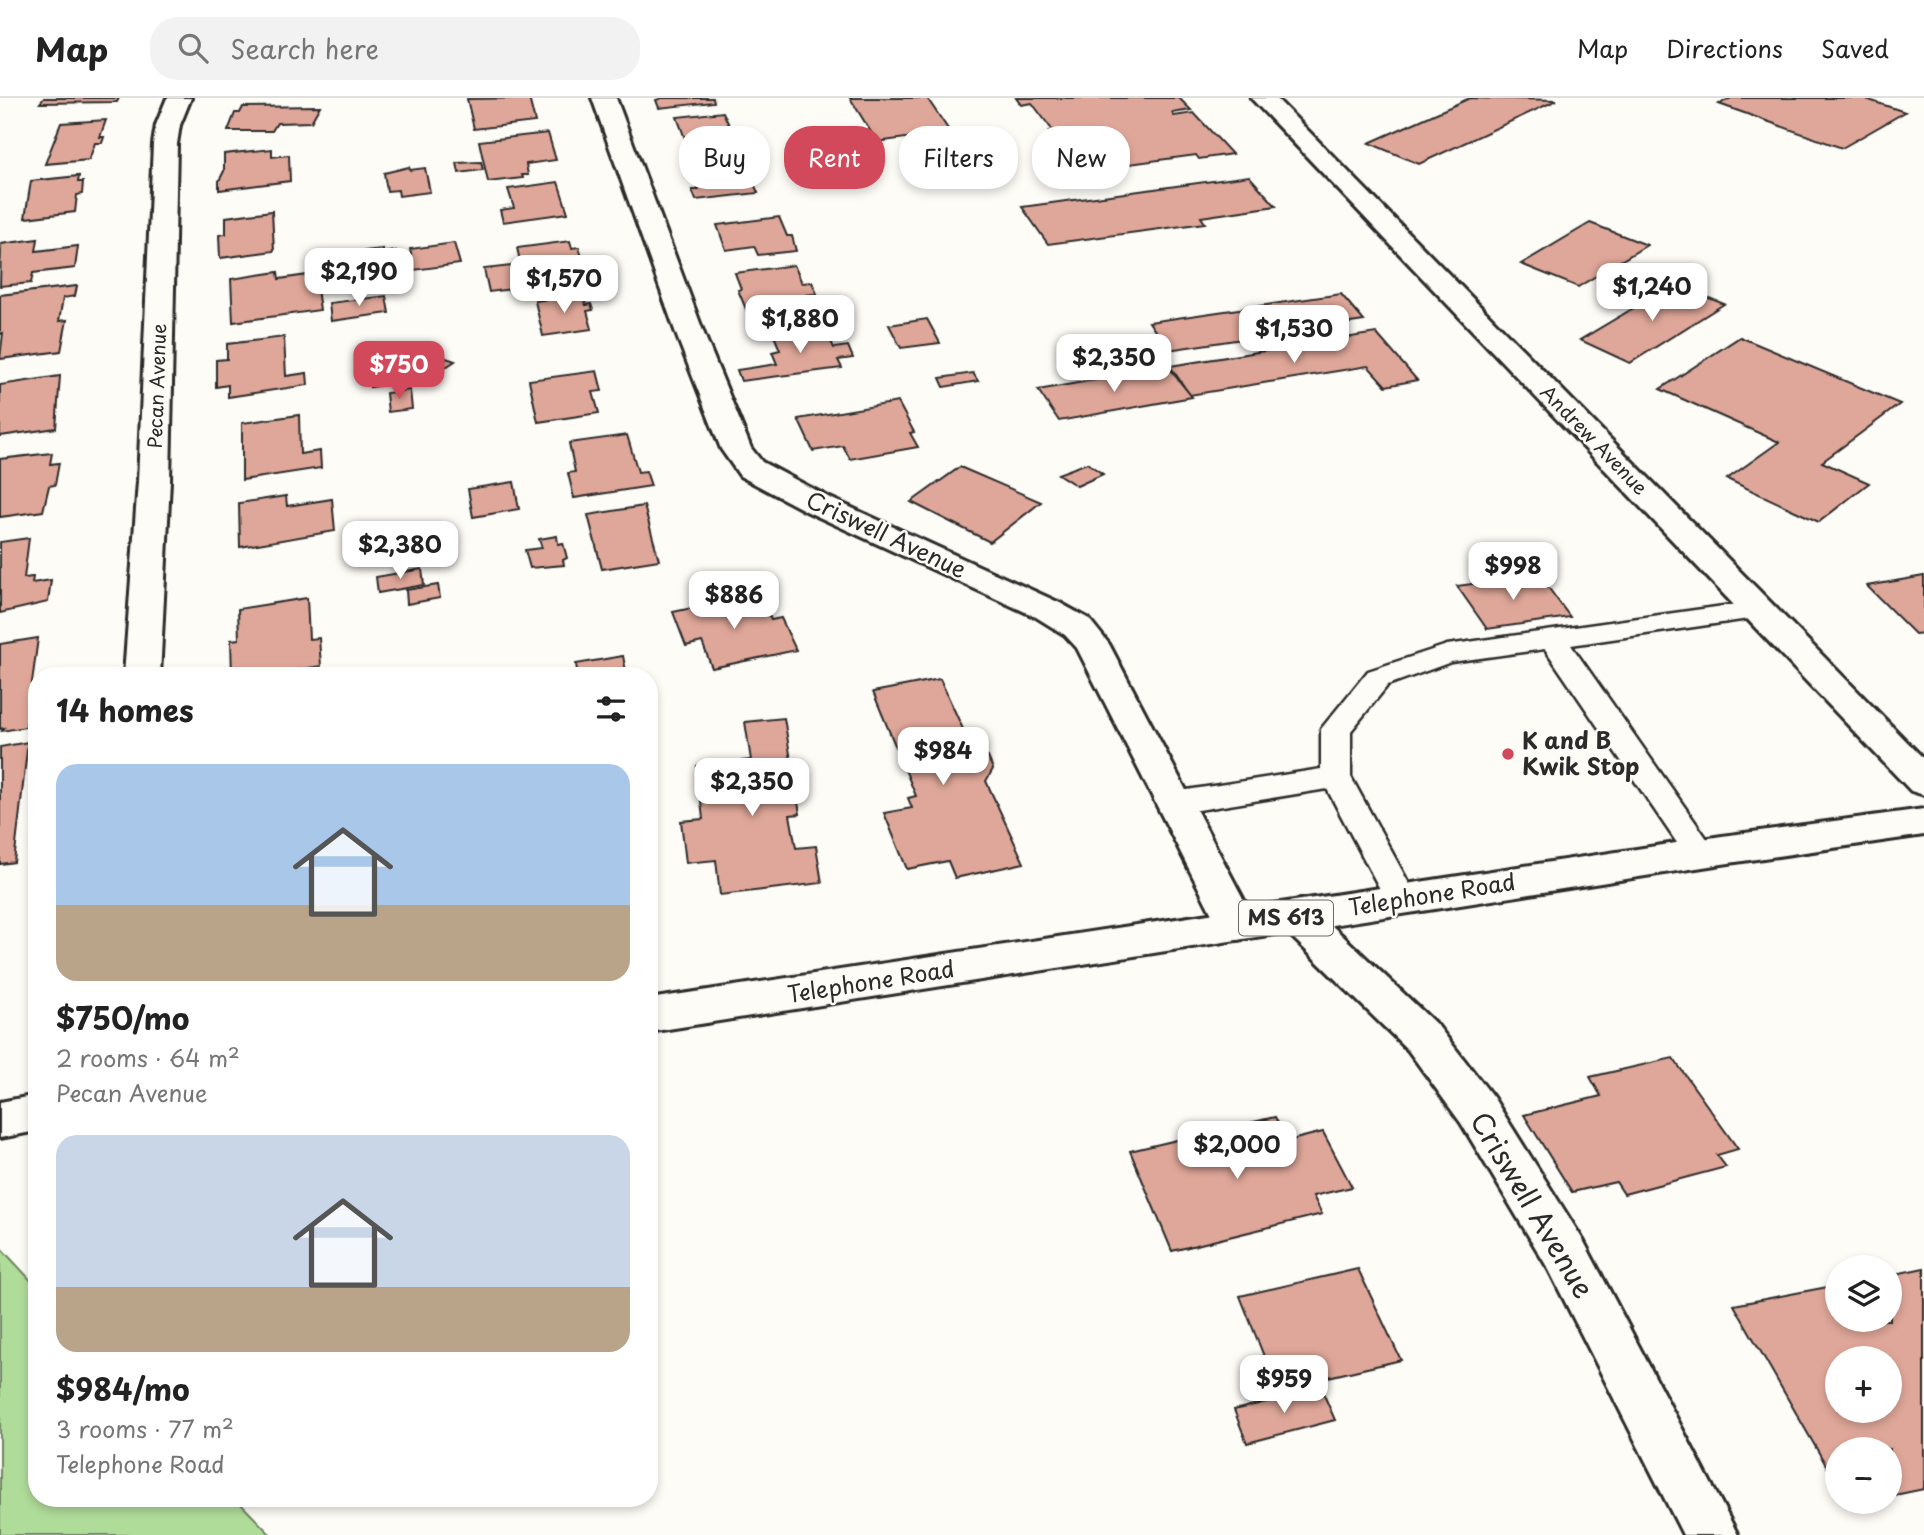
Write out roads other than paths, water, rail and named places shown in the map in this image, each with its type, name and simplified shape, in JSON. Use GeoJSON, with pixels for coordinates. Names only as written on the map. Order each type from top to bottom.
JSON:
{"type":"FeatureCollection","features":[{"type":"Feature","properties":{"kind":"street","name":"Pecan Avenue"},"geometry":{"type":"LineString","coordinates":[[143,667],[154,481],[165,144],[168,125],[179,98]]}},
{"type":"Feature","properties":{"kind":"street","name":"Criswell Avenue"},"geometry":{"type":"LineString","coordinates":[[604,98],[692,339],[736,449],[751,468],[818,505],[1048,610],[1077,627],[1092,644],[1237,925]]}},
{"type":"Feature","properties":{"kind":"street","name":"Andrew Avenue"},"geometry":{"type":"LineString","coordinates":[[1263,98],[1924,782]]}},
{"type":"Feature","properties":{"kind":"street","name":"Telephone Road"},"geometry":{"type":"LineString","coordinates":[[658,1015],[1924,822]]}},
{"type":"Feature","properties":{"kind":"street","name":"Criswell Avenue"},"geometry":{"type":"LineString","coordinates":[[1296,916],[1423,1038],[1478,1110],[1566,1255],[1711,1535]]}},
{"type":"Feature","properties":{"kind":"street"},"geometry":{"type":"LineString","coordinates":[[0,1121],[28,1115]]}},
{"type":"Feature","properties":{"kind":"lane"},"geometry":{"type":"LineString","coordinates":[[1402,900],[1336,777],[1336,729],[1378,678],[1447,654],[1759,610]]}},
{"type":"Feature","properties":{"kind":"lane"},"geometry":{"type":"LineString","coordinates":[[1552,639],[1701,854]]}},
{"type":"Feature","properties":{"kind":"lane"},"geometry":{"type":"LineString","coordinates":[[1174,803],[1336,777]]}},
{"type":"Feature","properties":{"kind":"place","name":"K and B Kwik Stop"},"geometry":{"type":"Point","coordinates":[1508,754]}}]}
